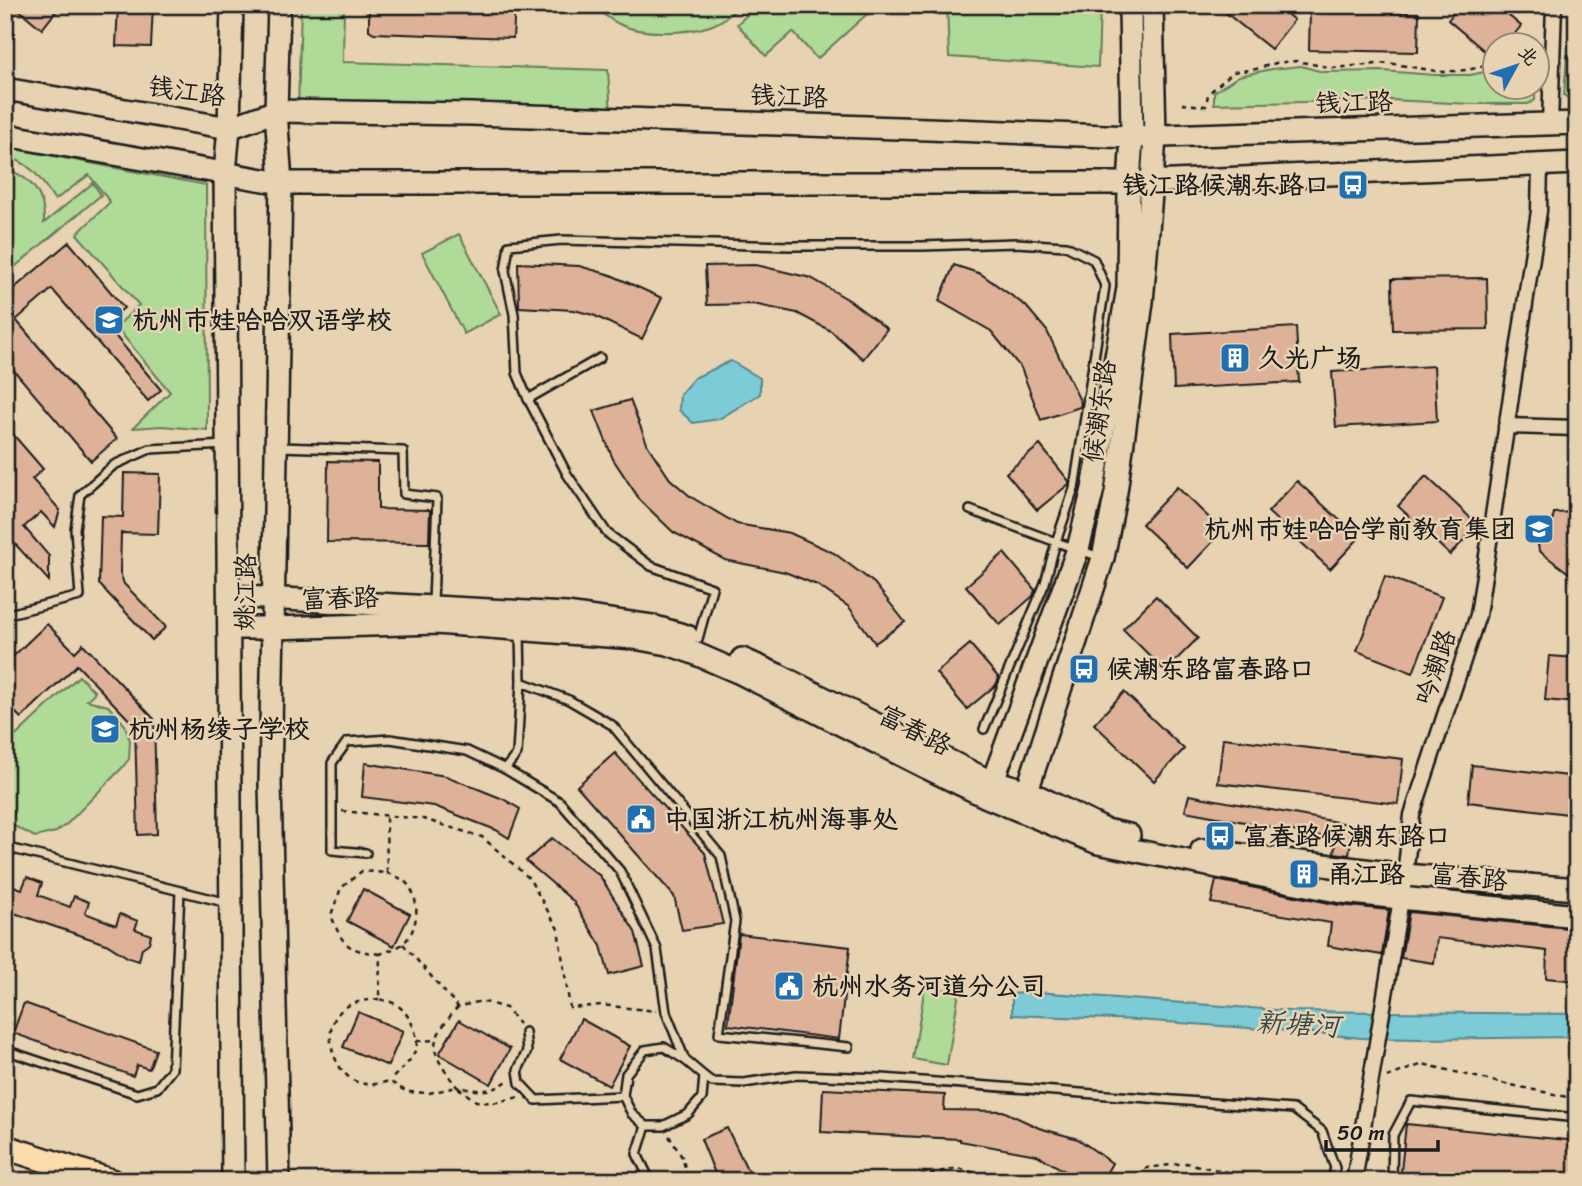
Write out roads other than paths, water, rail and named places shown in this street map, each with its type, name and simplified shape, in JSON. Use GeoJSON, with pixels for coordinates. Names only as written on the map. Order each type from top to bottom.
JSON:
{"type":"FeatureCollection","features":[{"type":"Feature","properties":{"kind":"main road"},"geometry":{"type":"LineString","coordinates":[[5,1147],[111,1181]]}},
{"type":"Feature","properties":{"kind":"street","name":"姚江路"},"geometry":{"type":"LineString","coordinates":[[232,5],[229,128],[225,173],[233,1181]]}},
{"type":"Feature","properties":{"kind":"street","name":"姚江路"},"geometry":{"type":"LineString","coordinates":[[279,5],[276,111],[281,183],[270,784],[279,1181]]}},
{"type":"Feature","properties":{"kind":"street","name":"候潮东路"},"geometry":{"type":"LineString","coordinates":[[990,789],[1079,549],[1093,489],[1128,288],[1132,137],[1130,5]]}},
{"type":"Feature","properties":{"kind":"street","name":"候潮东路"},"geometry":{"type":"LineString","coordinates":[[1022,800],[1103,558],[1116,492],[1142,302],[1152,182],[1155,135],[1152,5]]}},
{"type":"Feature","properties":{"kind":"street"},"geometry":{"type":"LineString","coordinates":[[1550,124],[1554,5]]}},
{"type":"Feature","properties":{"kind":"street","name":"钱江路"},"geometry":{"type":"LineString","coordinates":[[5,89],[229,128],[276,111],[471,114],[1132,137],[1577,123]]}},
{"type":"Feature","properties":{"kind":"street"},"geometry":{"type":"LineString","coordinates":[[5,135],[281,183],[1129,183],[1577,163]]}},
{"type":"Feature","properties":{"kind":"street","name":"吟潮路"},"geometry":{"type":"LineString","coordinates":[[1354,1181],[1386,997],[1412,814],[1478,615],[1539,211],[1540,165]]}},
{"type":"Feature","properties":{"kind":"street"},"geometry":{"type":"LineString","coordinates":[[1506,426],[1577,428]]}},
{"type":"Feature","properties":{"kind":"street","name":"富春路"},"geometry":{"type":"LineString","coordinates":[[229,596],[433,607],[668,644],[738,672],[913,761],[1105,830],[1213,853],[1405,875],[1577,889]]}},
{"type":"Feature","properties":{"kind":"street","name":"富春路"},"geometry":{"type":"LineString","coordinates":[[230,628],[436,624],[520,620],[566,614],[652,626],[698,639],[778,675],[981,778],[990,789]]}},
{"type":"Feature","properties":{"kind":"street","name":"富春路"},"geometry":{"type":"LineString","coordinates":[[1022,800],[1098,843],[1342,892],[1577,916]]}},
{"type":"Feature","properties":{"kind":"lane"},"geometry":{"type":"LineString","coordinates":[[698,639],[712,587],[651,566],[607,533],[567,474],[528,399],[517,373],[514,314],[505,271],[509,245],[562,240],[790,246],[1016,243],[1066,246],[1094,260],[1105,286],[1074,489],[1045,583],[984,729]]}},
{"type":"Feature","properties":{"kind":"lane"},"geometry":{"type":"LineString","coordinates":[[528,399],[600,358]]}},
{"type":"Feature","properties":{"kind":"lane"},"geometry":{"type":"LineString","coordinates":[[5,615],[80,596],[75,528],[80,495],[114,465],[150,449],[228,445]]}},
{"type":"Feature","properties":{"kind":"lane"},"geometry":{"type":"LineString","coordinates":[[276,447],[403,451],[404,494],[437,498],[433,607]]}},
{"type":"Feature","properties":{"kind":"lane"},"geometry":{"type":"LineString","coordinates":[[970,510],[1103,558]]}},
{"type":"Feature","properties":{"kind":"lane"},"geometry":{"type":"LineString","coordinates":[[505,769],[517,754],[521,682],[520,620]]}},
{"type":"Feature","properties":{"kind":"lane"},"geometry":{"type":"LineString","coordinates":[[521,682],[569,700],[612,725],[721,856],[735,921],[719,1034],[849,1047]]}},
{"type":"Feature","properties":{"kind":"lane"},"geometry":{"type":"LineString","coordinates":[[366,853],[332,850],[332,763],[347,742],[390,739],[467,751],[505,769],[560,802],[620,871],[657,949],[666,1012],[685,1060]]}},
{"type":"Feature","properties":{"kind":"lane"},"geometry":{"type":"LineString","coordinates":[[5,847],[232,904]]}},
{"type":"Feature","properties":{"kind":"lane"},"geometry":{"type":"LineString","coordinates":[[5,1050],[137,1094],[157,1087],[172,1069],[180,891]]}},
{"type":"Feature","properties":{"kind":"lane"},"geometry":{"type":"LineString","coordinates":[[526,1032],[527,1051],[518,1070],[520,1083],[536,1100],[623,1096]]}},
{"type":"Feature","properties":{"kind":"lane"},"geometry":{"type":"LineString","coordinates":[[704,1076],[702,1098],[688,1114],[663,1126],[646,1126],[632,1114],[623,1096],[626,1074],[645,1050],[664,1047],[685,1060],[712,1082],[744,1083],[796,1075],[883,1079],[1293,1109],[1322,1131],[1335,1168],[1331,1181]]}},
{"type":"Feature","properties":{"kind":"lane"},"geometry":{"type":"LineString","coordinates":[[1391,1181],[1393,1135],[1410,1101],[1577,1118]]}},
{"type":"Feature","properties":{"kind":"lane"},"geometry":{"type":"LineString","coordinates":[[646,1126],[638,1154],[649,1176]]}},
{"type":"Feature","properties":{"kind":"water"},"geometry":{"type":"Polygon","coordinates":[[[731,361],[760,378],[760,394],[719,419],[693,423],[679,410],[680,394],[694,378],[731,361]]]}},
{"type":"Feature","properties":{"kind":"water","name":"新塘河"},"geometry":{"type":"Polygon","coordinates":[[[1037,992],[1289,1011],[1577,1014],[1577,1037],[1361,1038],[1138,1020],[1012,1015],[1012,994],[1037,992]]]}},
{"type":"Feature","properties":{"kind":"place","name":"钱江路候潮东路口"},"geometry":{"type":"Point","coordinates":[1353,185]}},
{"type":"Feature","properties":{"kind":"place","name":"杭州市娃哈哈双语学校"},"geometry":{"type":"Point","coordinates":[109,320]}},
{"type":"Feature","properties":{"kind":"place","name":"久光广场"},"geometry":{"type":"Point","coordinates":[1235,358]}},
{"type":"Feature","properties":{"kind":"place","name":"杭州市娃哈哈学前教育集团"},"geometry":{"type":"Point","coordinates":[1539,529]}},
{"type":"Feature","properties":{"kind":"place","name":"候潮东路富春路口"},"geometry":{"type":"Point","coordinates":[1084,669]}},
{"type":"Feature","properties":{"kind":"place","name":"杭州杨绫子学校"},"geometry":{"type":"Point","coordinates":[105,729]}},
{"type":"Feature","properties":{"kind":"place","name":"中国浙江杭州海事处"},"geometry":{"type":"Point","coordinates":[641,819]}},
{"type":"Feature","properties":{"kind":"place","name":"富春路候潮东路口"},"geometry":{"type":"Point","coordinates":[1220,836]}},
{"type":"Feature","properties":{"kind":"place","name":"甬江路"},"geometry":{"type":"Point","coordinates":[1304,874]}},
{"type":"Feature","properties":{"kind":"place","name":"杭州水务河道分公司"},"geometry":{"type":"Point","coordinates":[789,986]}}]}
